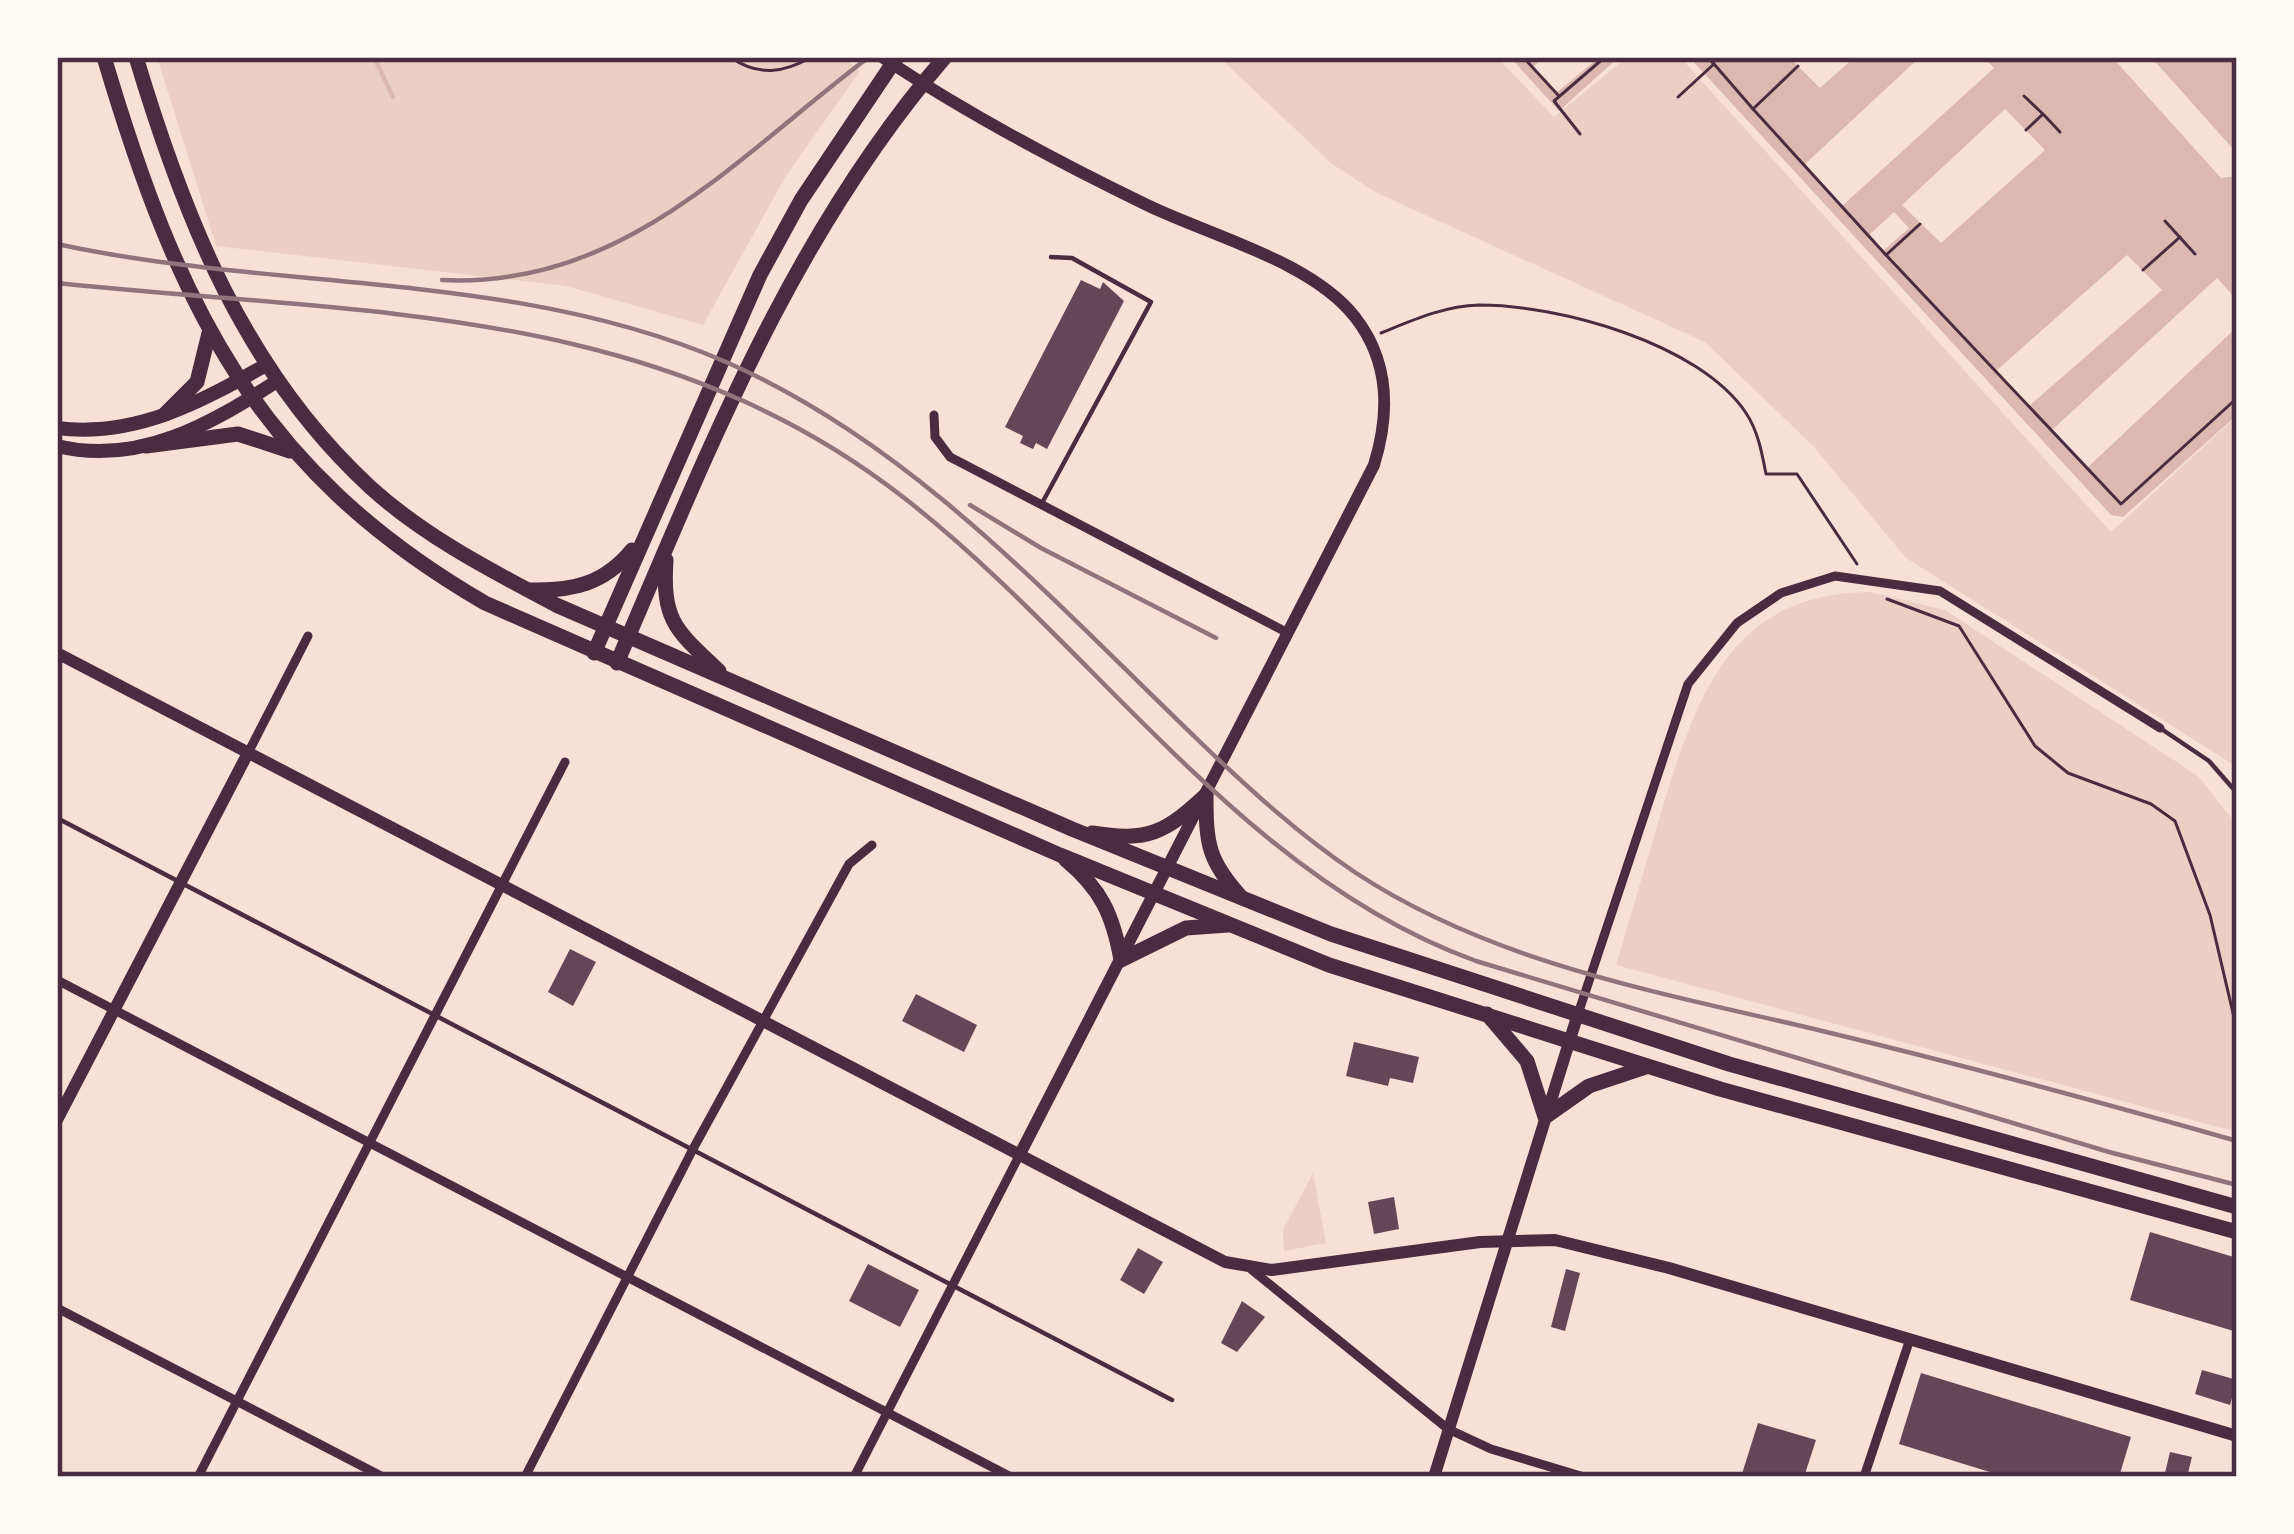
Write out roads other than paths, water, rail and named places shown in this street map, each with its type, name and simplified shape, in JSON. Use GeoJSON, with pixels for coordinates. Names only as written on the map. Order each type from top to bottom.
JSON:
{"type":"FeatureCollection","features":[{"type":"Feature","properties":{"kind":"main road"},"geometry":{"type":"LineString","coordinates":[[104,57],[144,192],[206,326],[240,380],[294,452],[370,528],[440,578],[594,653],[1060,855],[1329,965],[1646,1067],[2237,1232]]}},
{"type":"Feature","properties":{"kind":"main road"},"geometry":{"type":"LineString","coordinates":[[136,57],[179,195],[243,326],[277,381],[316,432],[373,489],[441,541],[529,590],[1249,904],[1577,1017],[2237,1207]]}},
{"type":"Feature","properties":{"kind":"main road"},"geometry":{"type":"LineString","coordinates":[[594,653],[760,274],[801,200],[898,57]]}},
{"type":"Feature","properties":{"kind":"main road"},"geometry":{"type":"LineString","coordinates":[[617,663],[755,344],[832,205],[889,122],[945,57]]}},
{"type":"Feature","properties":{"kind":"main road"},"geometry":{"type":"LineString","coordinates":[[165,414],[197,382],[207,360],[206,326]]}},
{"type":"Feature","properties":{"kind":"main road"},"geometry":{"type":"LineString","coordinates":[[57,428],[132,427],[266,364]]}},
{"type":"Feature","properties":{"kind":"main road"},"geometry":{"type":"LineString","coordinates":[[146,446],[223,419],[277,381]]}},
{"type":"Feature","properties":{"kind":"main road"},"geometry":{"type":"LineString","coordinates":[[57,446],[105,453],[238,434],[294,452]]}},
{"type":"Feature","properties":{"kind":"main road"},"geometry":{"type":"LineString","coordinates":[[529,590],[562,591],[594,582],[616,569],[641,539]]}},
{"type":"Feature","properties":{"kind":"main road"},"geometry":{"type":"LineString","coordinates":[[666,544],[664,602],[672,626],[725,677]]}},
{"type":"Feature","properties":{"kind":"main road"},"geometry":{"type":"LineString","coordinates":[[1072,829],[1130,839],[1163,830],[1206,795]]}},
{"type":"Feature","properties":{"kind":"main road"},"geometry":{"type":"LineString","coordinates":[[1206,795],[1206,837],[1215,868],[1249,904]]}},
{"type":"Feature","properties":{"kind":"main road"},"geometry":{"type":"LineString","coordinates":[[1060,855],[1100,893],[1110,912],[1121,960],[1186,928],[1237,924]]}},
{"type":"Feature","properties":{"kind":"main road"},"geometry":{"type":"LineString","coordinates":[[1487,1014],[1528,1061],[1545,1117],[1606,1078],[1646,1067]]}},
{"type":"Feature","properties":{"kind":"street"},"geometry":{"type":"LineString","coordinates":[[854,1477],[1367,480],[1382,440],[1384,382],[1369,338],[1337,298],[1300,272],[1086,175],[882,57]]}},
{"type":"Feature","properties":{"kind":"street"},"geometry":{"type":"LineString","coordinates":[[934,415],[934,437],[950,457],[1288,633]]}},
{"type":"Feature","properties":{"kind":"street"},"geometry":{"type":"LineString","coordinates":[[1434,1477],[1567,1043],[1688,684],[1737,623],[1768,600],[1834,576],[1940,591],[2160,728]]}},
{"type":"Feature","properties":{"kind":"street"},"geometry":{"type":"LineString","coordinates":[[57,1120],[308,635]]}},
{"type":"Feature","properties":{"kind":"street"},"geometry":{"type":"LineString","coordinates":[[57,653],[1187,1244],[1252,1270],[1448,1430],[1491,1449],[1584,1477]]}},
{"type":"Feature","properties":{"kind":"street"},"geometry":{"type":"LineString","coordinates":[[198,1477],[565,762]]}},
{"type":"Feature","properties":{"kind":"street"},"geometry":{"type":"LineString","coordinates":[[525,1477],[693,1149],[849,864],[872,845]]}},
{"type":"Feature","properties":{"kind":"street"},"geometry":{"type":"LineString","coordinates":[[57,980],[1011,1477]]}},
{"type":"Feature","properties":{"kind":"street"},"geometry":{"type":"LineString","coordinates":[[1252,1270],[1508,1239],[1555,1240],[2237,1436]]}},
{"type":"Feature","properties":{"kind":"street"},"geometry":{"type":"LineString","coordinates":[[57,1308],[383,1477]]}},
{"type":"Feature","properties":{"kind":"street"},"geometry":{"type":"LineString","coordinates":[[1864,1477],[1910,1339]]}},
{"type":"Feature","properties":{"kind":"lane"},"geometry":{"type":"LineString","coordinates":[[1041,505],[1151,302],[1072,258],[1052,257]]}},
{"type":"Feature","properties":{"kind":"lane"},"geometry":{"type":"LineString","coordinates":[[2160,728],[2209,761],[2237,793]]}},
{"type":"Feature","properties":{"kind":"lane"},"geometry":{"type":"LineString","coordinates":[[57,818],[1172,1400]]}},
{"type":"Feature","properties":{"kind":"lane"},"geometry":{"type":"LineString","coordinates":[[57,1472],[68,1477]]}},
{"type":"Feature","properties":{"kind":"waterway"},"geometry":{"type":"LineString","coordinates":[[374,57],[393,97]]}},
{"type":"Feature","properties":{"kind":"railway"},"geometry":{"type":"LineString","coordinates":[[442,280],[507,277],[566,263],[621,240],[723,174],[869,57]]}},
{"type":"Feature","properties":{"kind":"railway"},"geometry":{"type":"LineString","coordinates":[[57,244],[225,270],[480,297],[646,332],[726,362],[794,396],[919,481],[1034,581],[1274,810],[1356,873],[1409,904],[1463,930],[1578,971],[1973,1069],[2237,1141]]}},
{"type":"Feature","properties":{"kind":"railway"},"geometry":{"type":"LineString","coordinates":[[57,283],[391,313],[499,329],[604,352],[707,386],[807,433],[903,497],[973,556],[1242,816],[1315,874],[1392,923],[1476,961],[2109,1152],[2237,1185]]}},
{"type":"Feature","properties":{"kind":"railway"},"geometry":{"type":"LineString","coordinates":[[970,505],[1041,548],[1216,638]]}}]}
